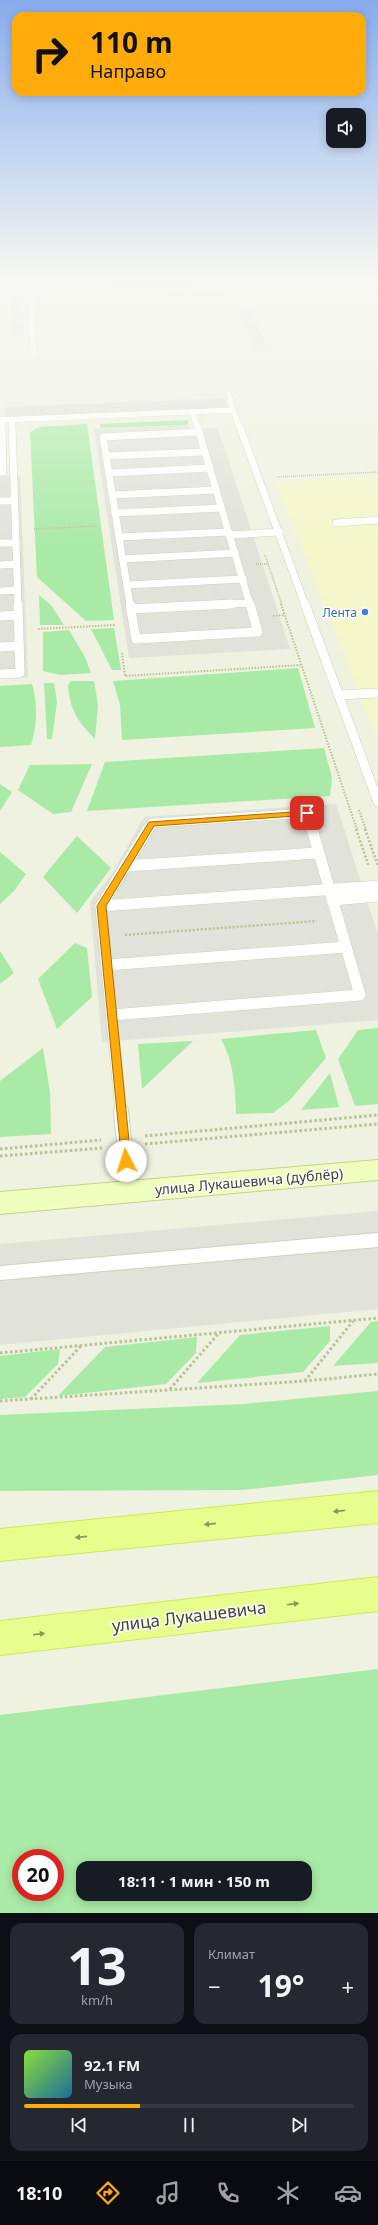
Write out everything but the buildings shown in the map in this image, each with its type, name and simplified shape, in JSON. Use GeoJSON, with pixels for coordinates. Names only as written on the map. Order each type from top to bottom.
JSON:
{"type":"FeatureCollection","features":[{"type":"Feature","properties":{"kind":"main road"},"geometry":{"type":"LineString","coordinates":[[0,1545],[378,1507]]}},
{"type":"Feature","properties":{"kind":"main road","name":"улица Лукашевича"},"geometry":{"type":"LineString","coordinates":[[0,1638],[378,1594]]}},
{"type":"Feature","properties":{"kind":"street","name":"улица Лукашевича (дублёр)"},"geometry":{"type":"LineString","coordinates":[[0,1202],[378,1170]]}},
{"type":"Feature","properties":{"kind":"lane"},"geometry":{"type":"LineString","coordinates":[[229,394],[233,410],[260,478],[378,802]]}},
{"type":"Feature","properties":{"kind":"lane"},"geometry":{"type":"LineString","coordinates":[[0,472],[2,472],[1,420],[233,410]]}},
{"type":"Feature","properties":{"kind":"lane"},"geometry":{"type":"LineString","coordinates":[[192,412],[199,432],[204,452],[210,468],[258,632],[136,639],[103,436],[199,432]]}},
{"type":"Feature","properties":{"kind":"lane"},"geometry":{"type":"LineString","coordinates":[[0,674],[20,673],[12,419]]}},
{"type":"Feature","properties":{"kind":"lane"},"geometry":{"type":"LineString","coordinates":[[106,456],[204,452]]}},
{"type":"Feature","properties":{"kind":"lane"},"geometry":{"type":"LineString","coordinates":[[109,473],[210,468]]}},
{"type":"Feature","properties":{"kind":"lane"},"geometry":{"type":"LineString","coordinates":[[112,494],[216,490]]}},
{"type":"Feature","properties":{"kind":"lane"},"geometry":{"type":"LineString","coordinates":[[0,501],[14,501]]}},
{"type":"Feature","properties":{"kind":"lane"},"geometry":{"type":"LineString","coordinates":[[115,513],[221,508]]}},
{"type":"Feature","properties":{"kind":"lane"},"geometry":{"type":"LineString","coordinates":[[336,523],[378,520]]}},
{"type":"Feature","properties":{"kind":"lane"},"geometry":{"type":"LineString","coordinates":[[119,537],[278,529]]}},
{"type":"Feature","properties":{"kind":"lane"},"geometry":{"type":"LineString","coordinates":[[0,543],[16,543]]}},
{"type":"Feature","properties":{"kind":"lane"},"geometry":{"type":"LineString","coordinates":[[123,559],[235,553]]}},
{"type":"Feature","properties":{"kind":"lane"},"geometry":{"type":"LineString","coordinates":[[0,564],[16,564]]}},
{"type":"Feature","properties":{"kind":"lane"},"geometry":{"type":"LineString","coordinates":[[127,585],[243,579]]}},
{"type":"Feature","properties":{"kind":"lane"},"geometry":{"type":"LineString","coordinates":[[0,591],[17,590]]}},
{"type":"Feature","properties":{"kind":"lane"},"geometry":{"type":"LineString","coordinates":[[131,609],[250,603]]}},
{"type":"Feature","properties":{"kind":"lane"},"geometry":{"type":"LineString","coordinates":[[0,616],[18,615]]}},
{"type":"Feature","properties":{"kind":"lane"},"geometry":{"type":"LineString","coordinates":[[0,647],[19,646]]}},
{"type":"Feature","properties":{"kind":"lane"},"geometry":{"type":"LineString","coordinates":[[339,695],[378,693]]}},
{"type":"Feature","properties":{"kind":"lane"},"geometry":{"type":"LineString","coordinates":[[112,1015],[360,995],[307,813],[152,823],[101,906],[129,1192]]}},
{"type":"Feature","properties":{"kind":"lane"},"geometry":{"type":"LineString","coordinates":[[125,866],[318,853]]}},
{"type":"Feature","properties":{"kind":"lane"},"geometry":{"type":"LineString","coordinates":[[331,895],[378,886]]}},
{"type":"Feature","properties":{"kind":"lane"},"geometry":{"type":"LineString","coordinates":[[101,906],[331,895],[378,896]]}},
{"type":"Feature","properties":{"kind":"lane"},"geometry":{"type":"LineString","coordinates":[[107,965],[346,947]]}},
{"type":"Feature","properties":{"kind":"lane"},"geometry":{"type":"LineString","coordinates":[[0,1273],[378,1240]]}},
{"type":"Feature","properties":{"kind":"path"},"geometry":{"type":"LineString","coordinates":[[260,478],[378,472]]}},
{"type":"Feature","properties":{"kind":"path"},"geometry":{"type":"LineString","coordinates":[[263,549],[371,873]]}},
{"type":"Feature","properties":{"kind":"path"},"geometry":{"type":"LineString","coordinates":[[104,936],[338,919]]}},
{"type":"Feature","properties":{"kind":"path"},"geometry":{"type":"LineString","coordinates":[[140,1137],[378,1115]]}},
{"type":"Feature","properties":{"kind":"path"},"geometry":{"type":"LineString","coordinates":[[0,1156],[378,1124]]}},
{"type":"Feature","properties":{"kind":"path"},"geometry":{"type":"LineString","coordinates":[[0,1148],[108,1140]]}},
{"type":"Feature","properties":{"kind":"path"},"geometry":{"type":"LineString","coordinates":[[0,1353],[378,1318]]}},
{"type":"Feature","properties":{"kind":"path"},"geometry":{"type":"LineString","coordinates":[[305,1381],[353,1320]]}},
{"type":"Feature","properties":{"kind":"path"},"geometry":{"type":"LineString","coordinates":[[170,1389],[218,1334]]}},
{"type":"Feature","properties":{"kind":"path"},"geometry":{"type":"LineString","coordinates":[[30,1400],[81,1346]]}},
{"type":"Feature","properties":{"kind":"path"},"geometry":{"type":"LineString","coordinates":[[0,1401],[305,1381],[378,1374]]}},
{"type":"Feature","properties":{"kind":"shaded area"},"geometry":{"type":"Polygon","coordinates":[[[224,398],[228,409],[5,418],[5,407],[224,398]]]}},
{"type":"Feature","properties":{"kind":"shaded area"},"geometry":{"type":"Polygon","coordinates":[[[188,425],[190,430],[218,428],[290,649],[129,658],[94,429],[188,425]]]}},
{"type":"Feature","properties":{"kind":"shaded area"},"geometry":{"type":"Polygon","coordinates":[[[20,475],[28,677],[0,679],[0,476],[20,475]]]}},
{"type":"Feature","properties":{"kind":"shaded area"},"geometry":{"type":"Polygon","coordinates":[[[378,476],[378,740],[275,482],[378,476]]]}},
{"type":"Feature","properties":{"kind":"shaded area"},"geometry":{"type":"Polygon","coordinates":[[[336,804],[378,935],[378,1020],[102,1042],[90,902],[113,872],[144,817],[336,804]]]}},
{"type":"Feature","properties":{"kind":"shaded area"},"geometry":{"type":"Polygon","coordinates":[[[378,1211],[378,1309],[0,1345],[0,1244],[378,1211]]]}},
{"type":"Feature","properties":{"kind":"green space"},"geometry":{"type":"Polygon","coordinates":[[[188,420],[188,425],[101,428],[100,424],[188,420]]]}},
{"type":"Feature","properties":{"kind":"green space"},"geometry":{"type":"Polygon","coordinates":[[[87,424],[114,620],[86,621],[37,577],[30,432],[39,427],[87,424]]]}},
{"type":"Feature","properties":{"kind":"green space"},"geometry":{"type":"Polygon","coordinates":[[[39,595],[51,605],[64,625],[40,625],[39,595]]]}},
{"type":"Feature","properties":{"kind":"green space"},"geometry":{"type":"Polygon","coordinates":[[[114,628],[121,670],[112,670],[91,629],[114,628]]]}},
{"type":"Feature","properties":{"kind":"green space"},"geometry":{"type":"Polygon","coordinates":[[[69,630],[85,657],[91,673],[60,675],[43,671],[43,632],[69,630]]]}},
{"type":"Feature","properties":{"kind":"green space"},"geometry":{"type":"Polygon","coordinates":[[[298,668],[315,728],[122,740],[120,705],[113,681],[298,668]]]}},
{"type":"Feature","properties":{"kind":"green space"},"geometry":{"type":"Polygon","coordinates":[[[71,681],[94,681],[98,705],[95,739],[79,721],[73,708],[68,685],[71,681]]]}},
{"type":"Feature","properties":{"kind":"green space"},"geometry":{"type":"Polygon","coordinates":[[[44,683],[54,683],[57,702],[52,739],[47,739],[44,683]]]}},
{"type":"Feature","properties":{"kind":"green space"},"geometry":{"type":"Polygon","coordinates":[[[32,684],[36,715],[35,730],[31,745],[0,747],[0,686],[32,684]]]}},
{"type":"Feature","properties":{"kind":"green space"},"geometry":{"type":"Polygon","coordinates":[[[324,748],[332,777],[330,796],[87,811],[105,762],[324,748]]]}},
{"type":"Feature","properties":{"kind":"green space"},"geometry":{"type":"Polygon","coordinates":[[[92,764],[71,812],[53,814],[18,790],[30,765],[92,764]]]}},
{"type":"Feature","properties":{"kind":"green space"},"geometry":{"type":"Polygon","coordinates":[[[0,784],[12,792],[0,811],[0,784]]]}},
{"type":"Feature","properties":{"kind":"green space"},"geometry":{"type":"Polygon","coordinates":[[[77,836],[111,868],[77,913],[43,877],[77,836]]]}},
{"type":"Feature","properties":{"kind":"green space"},"geometry":{"type":"Polygon","coordinates":[[[0,852],[26,874],[14,891],[0,904],[0,852]]]}},
{"type":"Feature","properties":{"kind":"green space"},"geometry":{"type":"Polygon","coordinates":[[[75,943],[87,948],[92,997],[57,1029],[38,979],[75,943]]]}},
{"type":"Feature","properties":{"kind":"green space"},"geometry":{"type":"Polygon","coordinates":[[[0,951],[14,973],[0,984],[0,951]]]}},
{"type":"Feature","properties":{"kind":"green space"},"geometry":{"type":"Polygon","coordinates":[[[378,1028],[378,1104],[355,1106],[338,1059],[358,1030],[378,1028]]]}},
{"type":"Feature","properties":{"kind":"green space"},"geometry":{"type":"Polygon","coordinates":[[[316,1030],[326,1058],[289,1101],[273,1113],[236,1114],[231,1066],[229,1057],[221,1039],[316,1030]]]}},
{"type":"Feature","properties":{"kind":"green space"},"geometry":{"type":"Polygon","coordinates":[[[193,1041],[142,1089],[138,1044],[193,1041]]]}},
{"type":"Feature","properties":{"kind":"green space"},"geometry":{"type":"Polygon","coordinates":[[[43,1048],[50,1093],[51,1134],[0,1137],[0,1081],[43,1048]]]}},
{"type":"Feature","properties":{"kind":"green space"},"geometry":{"type":"Polygon","coordinates":[[[330,1073],[339,1107],[301,1110],[330,1073]]]}},
{"type":"Feature","properties":{"kind":"green space"},"geometry":{"type":"Polygon","coordinates":[[[378,1321],[378,1363],[333,1366],[371,1322],[378,1321]]]}},
{"type":"Feature","properties":{"kind":"green space"},"geometry":{"type":"Polygon","coordinates":[[[330,1326],[330,1341],[303,1372],[197,1383],[240,1335],[330,1326]]]}},
{"type":"Feature","properties":{"kind":"green space"},"geometry":{"type":"Polygon","coordinates":[[[197,1337],[196,1353],[166,1384],[58,1396],[105,1347],[197,1337]]]}},
{"type":"Feature","properties":{"kind":"green space"},"geometry":{"type":"Polygon","coordinates":[[[60,1349],[58,1364],[25,1397],[0,1399],[0,1356],[60,1349]]]}},
{"type":"Feature","properties":{"kind":"green space"},"geometry":{"type":"Polygon","coordinates":[[[378,1391],[378,1475],[242,1490],[0,1491],[0,1415],[244,1404],[378,1391]]]}},
{"type":"Feature","properties":{"kind":"green space"},"geometry":{"type":"Polygon","coordinates":[[[378,1669],[378,1913],[0,1913],[0,1715],[378,1669]]]}},
{"type":"Feature","properties":{"kind":"place","name":"Лента"},"geometry":{"type":"Point","coordinates":[365,612]}},
{"type":"Feature","properties":{"kind":"route"},"geometry":{"type":"LineString","coordinates":[[126,1161],[101,906],[152,823],[307,813]]}}]}
